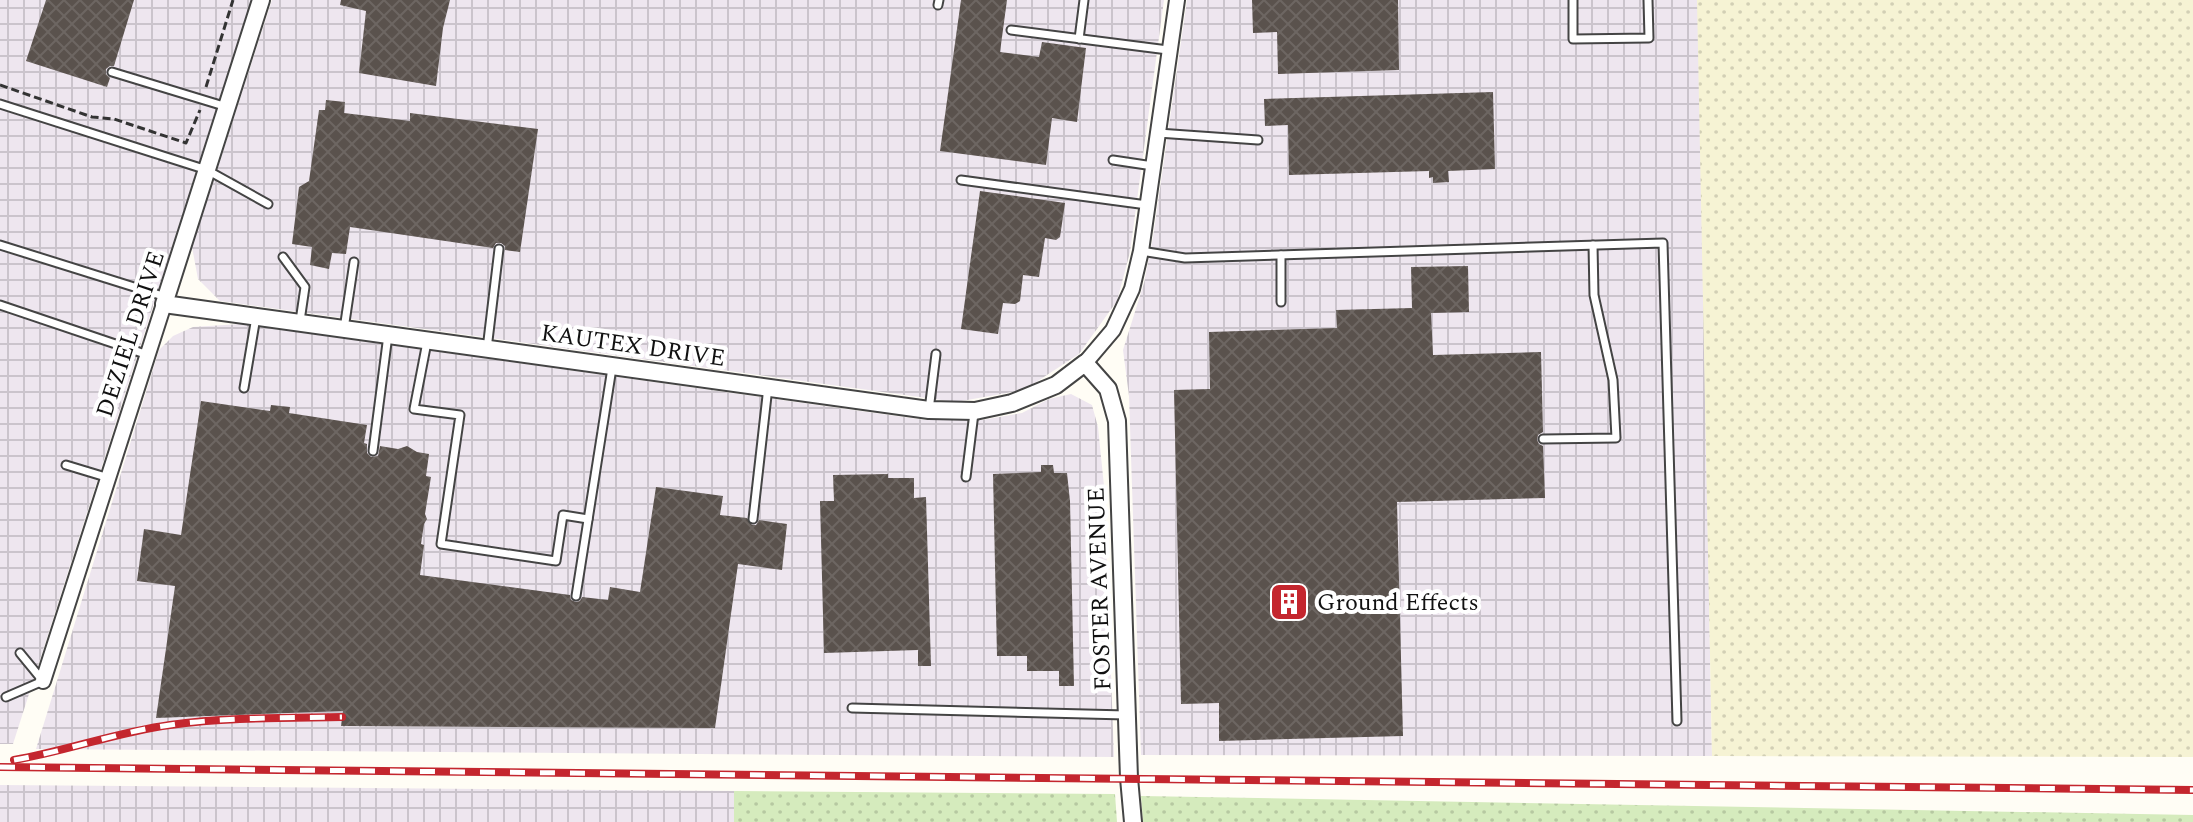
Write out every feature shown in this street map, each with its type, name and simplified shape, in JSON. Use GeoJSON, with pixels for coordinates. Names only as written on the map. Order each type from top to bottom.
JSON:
{"type":"FeatureCollection","features":[{"type":"Feature","properties":{"kind":"street","name":"DEZIEL DRIVE"},"geometry":{"type":"LineString","coordinates":[[43,681],[261,0]]}},
{"type":"Feature","properties":{"kind":"street"},"geometry":{"type":"LineString","coordinates":[[1085,363],[1113,330],[1132,289],[1141,251],[1177,0]]}},
{"type":"Feature","properties":{"kind":"street","name":"KAUTEX DRIVE"},"geometry":{"type":"LineString","coordinates":[[166,301],[256,317],[929,410],[974,411],[1012,403],[1056,385],[1085,363]]}},
{"type":"Feature","properties":{"kind":"street","name":"FOSTER AVENUE"},"geometry":{"type":"LineString","coordinates":[[1085,363],[1108,389],[1117,421],[1133,822]]}},
{"type":"Feature","properties":{"kind":"lane"},"geometry":{"type":"LineString","coordinates":[[1079,39],[1084,0]]}},
{"type":"Feature","properties":{"kind":"lane"},"geometry":{"type":"LineString","coordinates":[[1573,0],[1573,39],[1649,38],[1648,0]]}},
{"type":"Feature","properties":{"kind":"lane"},"geometry":{"type":"LineString","coordinates":[[1011,30],[1168,50]]}},
{"type":"Feature","properties":{"kind":"lane"},"geometry":{"type":"LineString","coordinates":[[112,72],[227,107]]}},
{"type":"Feature","properties":{"kind":"lane"},"geometry":{"type":"LineString","coordinates":[[0,104],[207,170],[268,204]]}},
{"type":"Feature","properties":{"kind":"lane"},"geometry":{"type":"LineString","coordinates":[[1158,133],[1258,140]]}},
{"type":"Feature","properties":{"kind":"lane"},"geometry":{"type":"LineString","coordinates":[[1113,160],[1153,166]]}},
{"type":"Feature","properties":{"kind":"lane"},"geometry":{"type":"LineString","coordinates":[[961,180],[1147,205]]}},
{"type":"Feature","properties":{"kind":"lane"},"geometry":{"type":"LineString","coordinates":[[1141,251],[1185,258],[1663,243],[1677,721]]}},
{"type":"Feature","properties":{"kind":"lane"},"geometry":{"type":"LineString","coordinates":[[0,245],[166,301]]}},
{"type":"Feature","properties":{"kind":"lane"},"geometry":{"type":"LineString","coordinates":[[1543,439],[1616,438],[1613,380],[1594,295],[1593,245]]}},
{"type":"Feature","properties":{"kind":"lane"},"geometry":{"type":"LineString","coordinates":[[487,349],[499,249]]}},
{"type":"Feature","properties":{"kind":"lane"},"geometry":{"type":"LineString","coordinates":[[1281,255],[1281,302]]}},
{"type":"Feature","properties":{"kind":"lane"},"geometry":{"type":"LineString","coordinates":[[283,257],[305,287],[300,323]]}},
{"type":"Feature","properties":{"kind":"lane"},"geometry":{"type":"LineString","coordinates":[[344,329],[354,262]]}},
{"type":"Feature","properties":{"kind":"lane"},"geometry":{"type":"LineString","coordinates":[[0,305],[148,355]]}},
{"type":"Feature","properties":{"kind":"lane"},"geometry":{"type":"LineString","coordinates":[[244,388],[256,317]]}},
{"type":"Feature","properties":{"kind":"lane"},"geometry":{"type":"LineString","coordinates":[[373,451],[388,335]]}},
{"type":"Feature","properties":{"kind":"lane"},"geometry":{"type":"LineString","coordinates":[[427,340],[414,409],[460,415],[441,544],[556,561],[563,515],[588,519]]}},
{"type":"Feature","properties":{"kind":"lane"},"geometry":{"type":"LineString","coordinates":[[929,410],[936,354]]}},
{"type":"Feature","properties":{"kind":"lane"},"geometry":{"type":"LineString","coordinates":[[576,596],[612,366]]}},
{"type":"Feature","properties":{"kind":"lane"},"geometry":{"type":"LineString","coordinates":[[753,519],[768,387]]}},
{"type":"Feature","properties":{"kind":"lane"},"geometry":{"type":"LineString","coordinates":[[966,477],[974,411]]}},
{"type":"Feature","properties":{"kind":"lane"},"geometry":{"type":"LineString","coordinates":[[66,465],[109,478]]}},
{"type":"Feature","properties":{"kind":"lane"},"geometry":{"type":"LineString","coordinates":[[6,697],[43,681],[20,653]]}},
{"type":"Feature","properties":{"kind":"lane"},"geometry":{"type":"LineString","coordinates":[[852,708],[1127,715]]}},
{"type":"Feature","properties":{"kind":"path"},"geometry":{"type":"LineString","coordinates":[[206,88],[233,0]]}},
{"type":"Feature","properties":{"kind":"path"},"geometry":{"type":"LineString","coordinates":[[0,85],[92,117],[114,119],[186,143],[199,113]]}},
{"type":"Feature","properties":{"kind":"shaded area"},"geometry":{"type":"Polygon","coordinates":[[[0,0],[251,0],[13,744],[0,744],[0,0]]]}},
{"type":"Feature","properties":{"kind":"shaded area"},"geometry":{"type":"Polygon","coordinates":[[[272,0],[1164,0],[1130,252],[1117,301],[1079,354],[1024,390],[956,402],[220,301],[198,279],[192,247],[272,0]]]}},
{"type":"Feature","properties":{"kind":"shaded area","name":"Ground Effects"},"geometry":{"type":"Polygon","coordinates":[[[1187,0],[1698,0],[1712,756],[1141,755],[1129,396],[1123,350],[1144,283],[1153,237],[1187,0]]]}},
{"type":"Feature","properties":{"kind":"shaded area"},"geometry":{"type":"Polygon","coordinates":[[[1697,0],[2193,0],[2193,757],[1712,756],[1697,0]]]}},
{"type":"Feature","properties":{"kind":"shaded area"},"geometry":{"type":"Polygon","coordinates":[[[240,324],[925,420],[982,420],[1022,413],[1049,399],[1071,394],[1092,405],[1098,427],[1104,486],[1114,757],[36,749],[159,350],[173,336],[193,327],[240,324]]]}},
{"type":"Feature","properties":{"kind":"shaded area"},"geometry":{"type":"Polygon","coordinates":[[[0,785],[734,791],[734,822],[0,822],[0,785]]]}},
{"type":"Feature","properties":{"kind":"green space"},"geometry":{"type":"Polygon","coordinates":[[[734,791],[1115,794],[1117,822],[734,822],[734,791]]]}},
{"type":"Feature","properties":{"kind":"green space"},"geometry":{"type":"Polygon","coordinates":[[[1141,796],[2193,815],[2193,822],[1143,822],[1141,796]]]}},
{"type":"Feature","properties":{"kind":"building"},"geometry":{"type":"Polygon","coordinates":[[[46,0],[134,0],[114,66],[106,69],[110,78],[107,87],[26,61],[46,0]]]}},
{"type":"Feature","properties":{"kind":"building"},"geometry":{"type":"Polygon","coordinates":[[[341,0],[450,0],[443,28],[436,86],[359,73],[366,11],[340,5],[341,0]]]}},
{"type":"Feature","properties":{"kind":"building"},"geometry":{"type":"Polygon","coordinates":[[[961,0],[1007,0],[1000,52],[1039,57],[1042,42],[1086,48],[1077,122],[1052,118],[1046,165],[940,151],[961,0]]]}},
{"type":"Feature","properties":{"kind":"building"},"geometry":{"type":"Polygon","coordinates":[[[1252,0],[1398,0],[1399,70],[1278,74],[1277,32],[1253,33],[1252,0]]]}},
{"type":"Feature","properties":{"kind":"building"},"geometry":{"type":"Polygon","coordinates":[[[1493,92],[1495,169],[1448,171],[1449,182],[1433,183],[1429,171],[1289,175],[1288,125],[1265,126],[1264,99],[1493,92]]]}},
{"type":"Feature","properties":{"kind":"building"},"geometry":{"type":"Polygon","coordinates":[[[326,100],[345,102],[344,113],[410,121],[410,113],[538,129],[520,252],[505,250],[501,243],[496,243],[493,248],[350,227],[346,254],[332,253],[329,269],[310,265],[312,247],[292,244],[299,187],[309,181],[319,110],[325,110],[326,100]]]}},
{"type":"Feature","properties":{"kind":"building"},"geometry":{"type":"Polygon","coordinates":[[[980,191],[1065,203],[1060,237],[1056,240],[1045,238],[1039,277],[1023,275],[1020,301],[1003,303],[998,334],[961,329],[980,191]]]}},
{"type":"Feature","properties":{"kind":"building","name":"Ground Effects"},"geometry":{"type":"Polygon","coordinates":[[[1468,266],[1469,312],[1431,313],[1433,355],[1541,352],[1543,432],[1537,440],[1543,446],[1545,498],[1397,502],[1403,736],[1219,741],[1219,703],[1181,704],[1174,390],[1210,389],[1209,332],[1337,328],[1336,310],[1412,308],[1411,267],[1468,266]]]}},
{"type":"Feature","properties":{"kind":"building"},"geometry":{"type":"Polygon","coordinates":[[[201,401],[270,411],[271,405],[290,407],[289,413],[367,425],[364,443],[371,457],[378,456],[380,446],[398,449],[407,446],[429,454],[426,476],[431,477],[421,544],[424,545],[420,575],[570,595],[571,600],[576,602],[582,597],[608,600],[610,587],[640,592],[656,487],[723,496],[720,515],[747,518],[752,525],[759,520],[787,524],[782,570],[738,564],[715,728],[341,726],[343,711],[156,718],[175,586],[137,581],[144,529],[181,535],[201,401]]]}},
{"type":"Feature","properties":{"kind":"building"},"geometry":{"type":"Polygon","coordinates":[[[1041,465],[1053,465],[1054,473],[1067,473],[1074,686],[1059,686],[1059,671],[1027,671],[1027,656],[997,656],[993,474],[1041,472],[1041,465]]]}},
{"type":"Feature","properties":{"kind":"building"},"geometry":{"type":"Polygon","coordinates":[[[888,474],[888,478],[914,478],[914,498],[926,497],[931,666],[918,666],[918,650],[824,653],[820,501],[834,501],[833,475],[888,474]]]}},
{"type":"Feature","properties":{"kind":"railway"},"geometry":{"type":"LineString","coordinates":[[14,760],[131,732],[191,722],[342,717]]}},
{"type":"Feature","properties":{"kind":"railway"},"geometry":{"type":"LineString","coordinates":[[0,767],[2193,790]]}},
{"type":"Feature","properties":{"kind":"place","name":"Ground Effects"},"geometry":{"type":"Point","coordinates":[1289,602]}}]}
